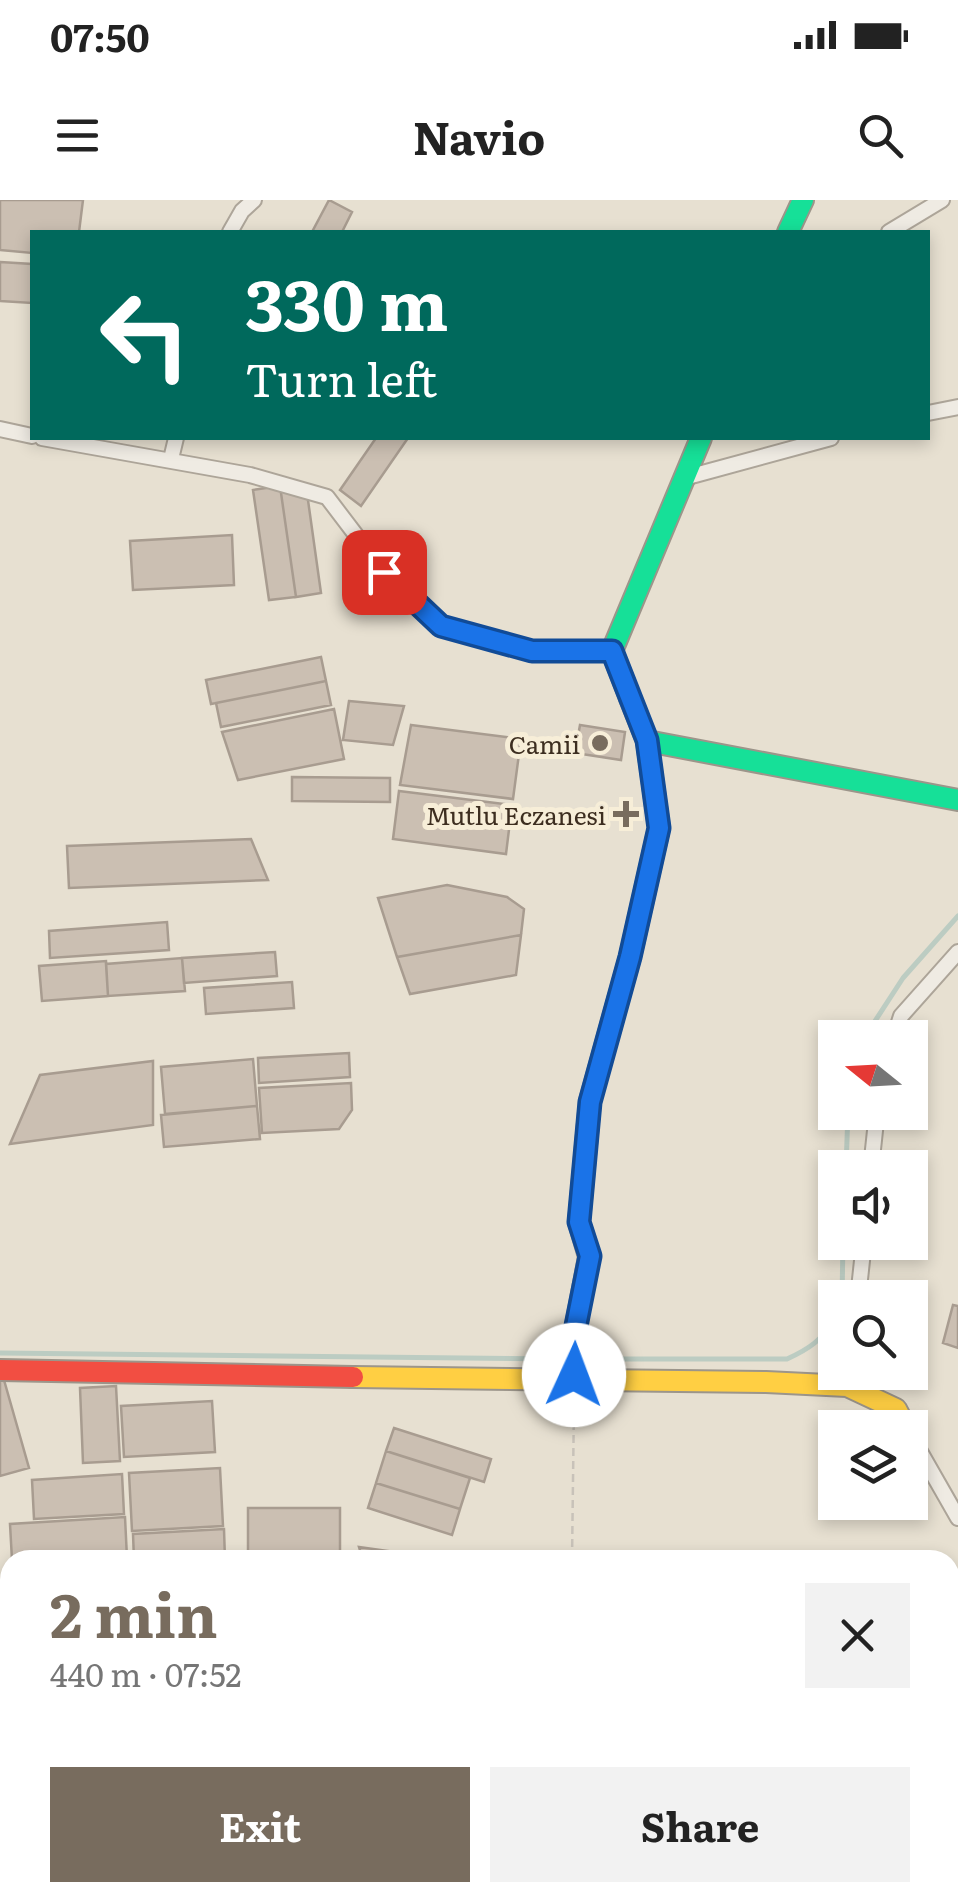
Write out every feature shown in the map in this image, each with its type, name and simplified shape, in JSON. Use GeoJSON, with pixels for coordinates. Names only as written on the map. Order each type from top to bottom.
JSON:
{"type":"FeatureCollection","features":[{"type":"Feature","properties":{"kind":"street"},"geometry":{"type":"LineString","coordinates":[[231,230],[254,200]]}},
{"type":"Feature","properties":{"kind":"street"},"geometry":{"type":"LineString","coordinates":[[789,230],[803,200]]}},
{"type":"Feature","properties":{"kind":"street"},"geometry":{"type":"LineString","coordinates":[[892,230],[942,200]]}},
{"type":"Feature","properties":{"kind":"street"},"geometry":{"type":"LineString","coordinates":[[930,413],[958,408]]}},
{"type":"Feature","properties":{"kind":"street"},"geometry":{"type":"LineString","coordinates":[[0,429],[30,436]]}},
{"type":"Feature","properties":{"kind":"street"},"geometry":{"type":"LineString","coordinates":[[54,440],[250,475],[327,497],[384,572],[441,626],[532,651],[612,651]]}},
{"type":"Feature","properties":{"kind":"street"},"geometry":{"type":"LineString","coordinates":[[171,460],[176,440]]}},
{"type":"Feature","properties":{"kind":"street"},"geometry":{"type":"LineString","coordinates":[[574,1378],[574,1336],[590,1256],[579,1222],[590,1102],[630,957],[659,828],[647,740],[612,651],[700,440]]}},
{"type":"Feature","properties":{"kind":"street"},"geometry":{"type":"LineString","coordinates":[[684,478],[824,440]]}},
{"type":"Feature","properties":{"kind":"street"},"geometry":{"type":"LineString","coordinates":[[647,740],[958,800]]}},
{"type":"Feature","properties":{"kind":"street"},"geometry":{"type":"LineString","coordinates":[[900,1020],[958,952]]}},
{"type":"Feature","properties":{"kind":"street"},"geometry":{"type":"LineString","coordinates":[[0,1370],[818,1385]]}},
{"type":"Feature","properties":{"kind":"street"},"geometry":{"type":"LineString","coordinates":[[856,1390],[897,1410]]}},
{"type":"Feature","properties":{"kind":"street"},"geometry":{"type":"LineString","coordinates":[[928,1466],[958,1518]]}},
{"type":"Feature","properties":{"kind":"path"},"geometry":{"type":"LineString","coordinates":[[572,1550],[574,1378]]}},
{"type":"Feature","properties":{"kind":"building"},"geometry":{"type":"Polygon","coordinates":[[[0,200],[83,200],[79,230],[30,230],[30,253],[0,250],[0,200]]]}},
{"type":"Feature","properties":{"kind":"building"},"geometry":{"type":"Polygon","coordinates":[[[329,200],[352,212],[343,230],[313,230],[329,200]]]}},
{"type":"Feature","properties":{"kind":"building"},"geometry":{"type":"Polygon","coordinates":[[[0,262],[30,264],[30,303],[0,301],[0,262]]]}},
{"type":"Feature","properties":{"kind":"building"},"geometry":{"type":"Polygon","coordinates":[[[375,440],[407,440],[361,506],[340,490],[375,440]]]}},
{"type":"Feature","properties":{"kind":"building"},"geometry":{"type":"Polygon","coordinates":[[[280,486],[307,493],[321,593],[296,597],[280,486]]]}},
{"type":"Feature","properties":{"kind":"building"},"geometry":{"type":"Polygon","coordinates":[[[280,486],[296,597],[269,600],[253,490],[280,486]]]}},
{"type":"Feature","properties":{"kind":"building"},"geometry":{"type":"Polygon","coordinates":[[[232,535],[234,585],[133,590],[130,541],[232,535]]]}},
{"type":"Feature","properties":{"kind":"building"},"geometry":{"type":"Polygon","coordinates":[[[321,657],[326,681],[211,704],[206,680],[321,657]]]}},
{"type":"Feature","properties":{"kind":"building"},"geometry":{"type":"Polygon","coordinates":[[[326,681],[331,705],[221,727],[216,703],[326,681]]]}},
{"type":"Feature","properties":{"kind":"building"},"geometry":{"type":"Polygon","coordinates":[[[349,701],[404,706],[393,745],[343,740],[349,701]]]}},
{"type":"Feature","properties":{"kind":"building"},"geometry":{"type":"Polygon","coordinates":[[[334,709],[344,759],[238,780],[222,732],[334,709]]]}},
{"type":"Feature","properties":{"kind":"building"},"geometry":{"type":"Polygon","coordinates":[[[411,725],[521,739],[513,799],[400,785],[411,725]]]}},
{"type":"Feature","properties":{"kind":"building","name":"Camii"},"geometry":{"type":"Polygon","coordinates":[[[580,725],[625,732],[621,760],[575,753],[580,725]]]}},
{"type":"Feature","properties":{"kind":"building"},"geometry":{"type":"Polygon","coordinates":[[[292,777],[390,778],[390,802],[292,801],[292,777]]]}},
{"type":"Feature","properties":{"kind":"building"},"geometry":{"type":"Polygon","coordinates":[[[399,791],[512,805],[506,854],[393,839],[399,791]]]}},
{"type":"Feature","properties":{"kind":"building"},"geometry":{"type":"Polygon","coordinates":[[[251,839],[268,880],[69,888],[67,846],[251,839]]]}},
{"type":"Feature","properties":{"kind":"building"},"geometry":{"type":"Polygon","coordinates":[[[447,885],[507,897],[524,909],[521,935],[397,957],[378,898],[447,885]]]}},
{"type":"Feature","properties":{"kind":"building"},"geometry":{"type":"Polygon","coordinates":[[[167,922],[169,950],[50,958],[49,931],[167,922]]]}},
{"type":"Feature","properties":{"kind":"building"},"geometry":{"type":"Polygon","coordinates":[[[521,935],[516,975],[410,994],[397,957],[521,935]]]}},
{"type":"Feature","properties":{"kind":"building"},"geometry":{"type":"Polygon","coordinates":[[[275,952],[277,976],[184,983],[182,958],[275,952]]]}},
{"type":"Feature","properties":{"kind":"building"},"geometry":{"type":"Polygon","coordinates":[[[182,958],[185,991],[108,996],[106,964],[182,958]]]}},
{"type":"Feature","properties":{"kind":"building"},"geometry":{"type":"Polygon","coordinates":[[[106,961],[108,996],[42,1001],[39,966],[106,961]]]}},
{"type":"Feature","properties":{"kind":"building"},"geometry":{"type":"Polygon","coordinates":[[[292,982],[294,1008],[206,1014],[204,988],[292,982]]]}},
{"type":"Feature","properties":{"kind":"building"},"geometry":{"type":"Polygon","coordinates":[[[349,1053],[350,1077],[259,1083],[258,1058],[349,1053]]]}},
{"type":"Feature","properties":{"kind":"building"},"geometry":{"type":"Polygon","coordinates":[[[253,1059],[257,1106],[165,1114],[161,1067],[253,1059]]]}},
{"type":"Feature","properties":{"kind":"building"},"geometry":{"type":"Polygon","coordinates":[[[153,1061],[153,1125],[10,1144],[40,1075],[153,1061]]]}},
{"type":"Feature","properties":{"kind":"building"},"geometry":{"type":"Polygon","coordinates":[[[351,1083],[352,1110],[339,1129],[262,1133],[259,1088],[351,1083]]]}},
{"type":"Feature","properties":{"kind":"building"},"geometry":{"type":"Polygon","coordinates":[[[257,1106],[260,1139],[164,1147],[161,1115],[257,1106]]]}},
{"type":"Feature","properties":{"kind":"building"},"geometry":{"type":"Polygon","coordinates":[[[953,1305],[958,1306],[958,1348],[943,1343],[953,1305]]]}},
{"type":"Feature","properties":{"kind":"building"},"geometry":{"type":"Polygon","coordinates":[[[4,1380],[29,1468],[0,1476],[0,1381],[4,1380]]]}},
{"type":"Feature","properties":{"kind":"building"},"geometry":{"type":"Polygon","coordinates":[[[116,1386],[120,1461],[83,1463],[80,1388],[116,1386]]]}},
{"type":"Feature","properties":{"kind":"building"},"geometry":{"type":"Polygon","coordinates":[[[212,1401],[215,1452],[124,1457],[121,1406],[212,1401]]]}},
{"type":"Feature","properties":{"kind":"building"},"geometry":{"type":"Polygon","coordinates":[[[394,1428],[491,1459],[484,1482],[386,1451],[394,1428]]]}},
{"type":"Feature","properties":{"kind":"building"},"geometry":{"type":"Polygon","coordinates":[[[386,1451],[470,1478],[460,1509],[376,1483],[386,1451]]]}},
{"type":"Feature","properties":{"kind":"building"},"geometry":{"type":"Polygon","coordinates":[[[220,1468],[223,1526],[132,1531],[129,1473],[220,1468]]]}},
{"type":"Feature","properties":{"kind":"building"},"geometry":{"type":"Polygon","coordinates":[[[122,1474],[124,1514],[34,1519],[32,1480],[122,1474]]]}},
{"type":"Feature","properties":{"kind":"building"},"geometry":{"type":"Polygon","coordinates":[[[376,1483],[460,1509],[452,1535],[368,1508],[376,1483]]]}},
{"type":"Feature","properties":{"kind":"building"},"geometry":{"type":"Polygon","coordinates":[[[248,1508],[340,1508],[340,1550],[248,1550],[248,1508]]]}},
{"type":"Feature","properties":{"kind":"building"},"geometry":{"type":"Polygon","coordinates":[[[125,1517],[127,1550],[11,1550],[10,1524],[125,1517]]]}},
{"type":"Feature","properties":{"kind":"building"},"geometry":{"type":"Polygon","coordinates":[[[224,1529],[225,1550],[134,1550],[133,1534],[224,1529]]]}},
{"type":"Feature","properties":{"kind":"waterway"},"geometry":{"type":"LineString","coordinates":[[876,1020],[903,978],[958,916]]}},
{"type":"Feature","properties":{"kind":"waterway"},"geometry":{"type":"LineString","coordinates":[[847,1130],[847,1150]]}},
{"type":"Feature","properties":{"kind":"waterway"},"geometry":{"type":"LineString","coordinates":[[842,1280],[843,1260]]}},
{"type":"Feature","properties":{"kind":"waterway"},"geometry":{"type":"LineString","coordinates":[[578,1359],[787,1359],[818,1339]]}},
{"type":"Feature","properties":{"kind":"waterway"},"geometry":{"type":"LineString","coordinates":[[0,1353],[567,1359]]}},
{"type":"Feature","properties":{"kind":"traffic: fast"},"geometry":{"type":"LineString","coordinates":[[789,230],[803,200]]}},
{"type":"Feature","properties":{"kind":"traffic: fast"},"geometry":{"type":"LineString","coordinates":[[630,698],[612,651],[700,440]]}},
{"type":"Feature","properties":{"kind":"traffic: fast"},"geometry":{"type":"LineString","coordinates":[[647,741],[958,800]]}},
{"type":"Feature","properties":{"kind":"traffic: slow"},"geometry":{"type":"LineString","coordinates":[[574,1375],[574,1336],[589,1257],[579,1222],[590,1101],[630,957],[659,828],[647,741],[630,698]]}},
{"type":"Feature","properties":{"kind":"traffic: slow"},"geometry":{"type":"LineString","coordinates":[[353,1377],[847,1386],[897,1410]]}},
{"type":"Feature","properties":{"kind":"traffic: jam"},"geometry":{"type":"LineString","coordinates":[[0,1370],[353,1377]]}},
{"type":"Feature","properties":{"kind":"place","name":"Camii"},"geometry":{"type":"Point","coordinates":[600,743]}},
{"type":"Feature","properties":{"kind":"place","name":"Mutlu Eczanesi"},"geometry":{"type":"Point","coordinates":[626,814]}},
{"type":"Feature","properties":{"kind":"route"},"geometry":{"type":"LineString","coordinates":[[384,572],[441,626],[532,651],[612,651],[647,740],[659,828],[630,957],[590,1102],[579,1222],[590,1256],[574,1336],[574,1375]]}}]}
